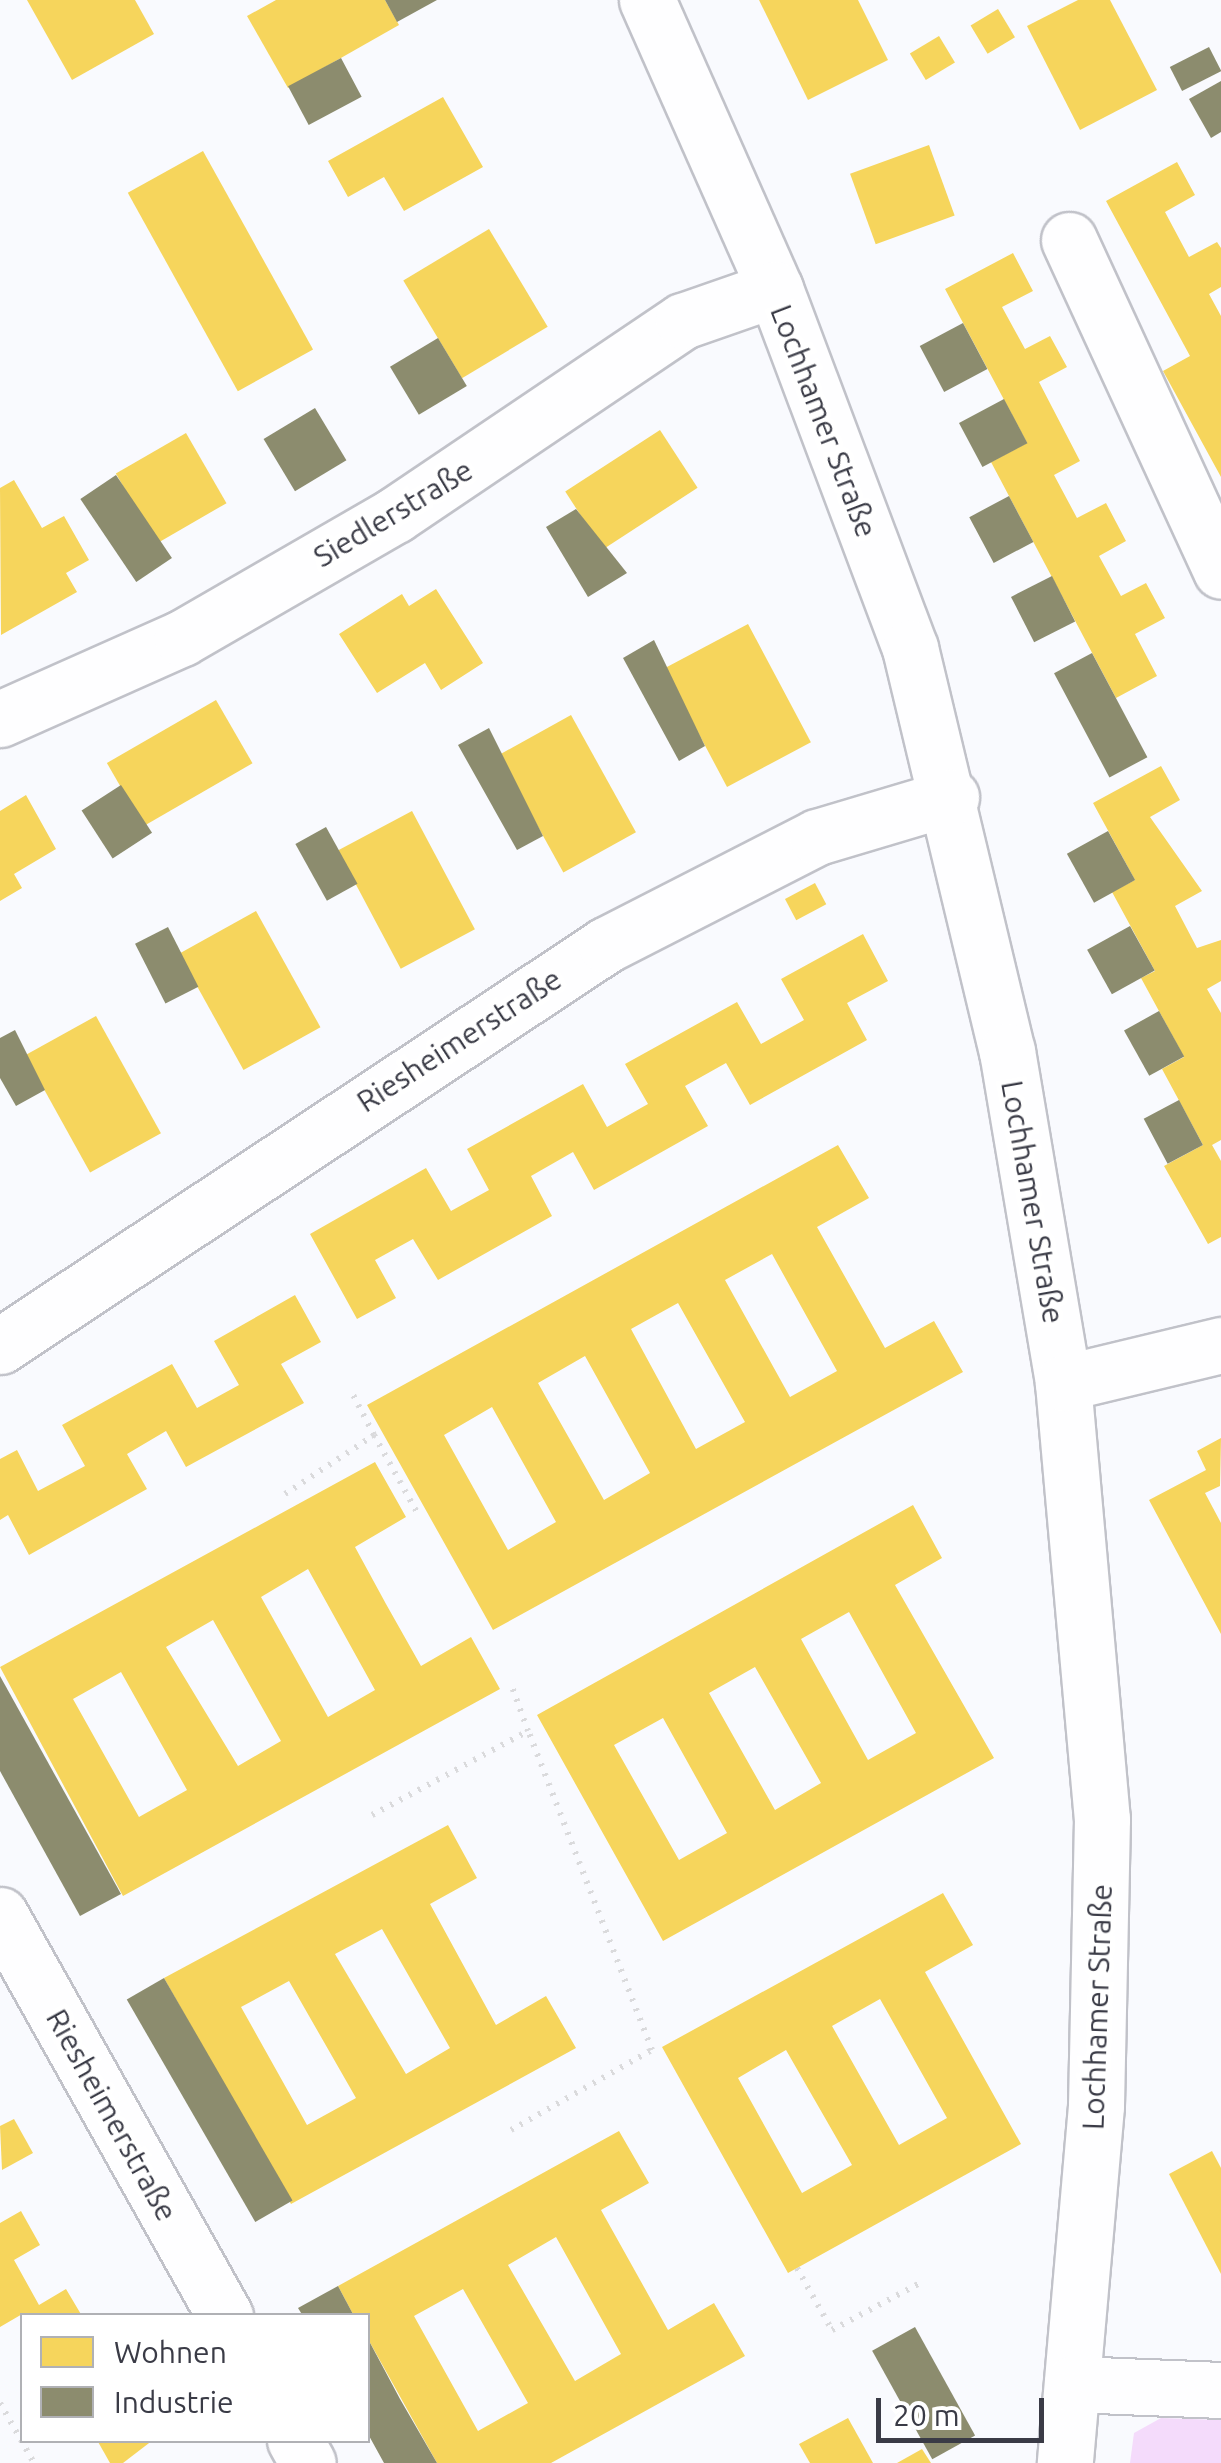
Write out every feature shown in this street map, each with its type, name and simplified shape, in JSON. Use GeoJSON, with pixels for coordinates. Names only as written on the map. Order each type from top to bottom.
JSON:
{"type":"FeatureCollection","features":[{"type":"Feature","properties":{"kind":"street","name":"Lochhamer Straße"},"geometry":{"type":"LineString","coordinates":[[647,0],[774,289],[910,648],[951,797],[1008,1051],[1063,1383],[1102,1838],[1096,2106],[1065,2463]]}},
{"type":"Feature","properties":{"kind":"street"},"geometry":{"type":"LineString","coordinates":[[1069,240],[1221,571]]}},
{"type":"Feature","properties":{"kind":"street","name":"Siedlerstraße"},"geometry":{"type":"LineString","coordinates":[[0,720],[182,638],[396,515],[683,321],[774,289]]}},
{"type":"Feature","properties":{"kind":"street","name":"Riesheimerstraße"},"geometry":{"type":"LineString","coordinates":[[0,1346],[606,945],[817,837],[951,797]]}},
{"type":"Feature","properties":{"kind":"street"},"geometry":{"type":"LineString","coordinates":[[1063,1383],[1221,1345]]}},
{"type":"Feature","properties":{"kind":"street","name":"Riesheimerstraße"},"geometry":{"type":"LineString","coordinates":[[0,1914],[223,2313]]}},
{"type":"Feature","properties":{"kind":"street"},"geometry":{"type":"LineString","coordinates":[[1072,2384],[1221,2390]]}},
{"type":"Feature","properties":{"kind":"path"},"geometry":{"type":"LineString","coordinates":[[351,1391],[418,1514]]}},
{"type":"Feature","properties":{"kind":"path"},"geometry":{"type":"LineString","coordinates":[[285,1494],[374,1436]]}},
{"type":"Feature","properties":{"kind":"path"},"geometry":{"type":"LineString","coordinates":[[511,1684],[652,2050],[511,2130]]}},
{"type":"Feature","properties":{"kind":"path"},"geometry":{"type":"LineString","coordinates":[[372,1815],[528,1732]]}},
{"type":"Feature","properties":{"kind":"path"},"geometry":{"type":"LineString","coordinates":[[797,2268],[832,2330],[922,2282]]}},
{"type":"Feature","properties":{"kind":"path"},"geometry":{"type":"LineString","coordinates":[[0,2403],[20,2438]]}},
{"type":"Feature","properties":{"kind":"shaded area"},"geometry":{"type":"Polygon","coordinates":[[[1161,2418],[1221,2420],[1221,2463],[1130,2463],[1134,2433],[1161,2418]]]}},
{"type":"Feature","properties":{"kind":"building: Wohnen"},"geometry":{"type":"Polygon","coordinates":[[[27,0],[135,0],[154,34],[72,80],[27,0]]]}},
{"type":"Feature","properties":{"kind":"building: Wohnen"},"geometry":{"type":"Polygon","coordinates":[[[276,0],[385,0],[399,25],[288,88],[247,16],[276,0]]]}},
{"type":"Feature","properties":{"kind":"building: Wohnen"},"geometry":{"type":"Polygon","coordinates":[[[759,0],[858,0],[888,60],[808,100],[759,0]]]}},
{"type":"Feature","properties":{"kind":"building: Wohnen"},"geometry":{"type":"Polygon","coordinates":[[[1078,0],[1110,0],[1157,90],[1080,130],[1027,26],[1078,0]]]}},
{"type":"Feature","properties":{"kind":"building: Wohnen"},"geometry":{"type":"Polygon","coordinates":[[[998,9],[1015,37],[988,54],[971,25],[998,9]]]}},
{"type":"Feature","properties":{"kind":"building: Wohnen"},"geometry":{"type":"Polygon","coordinates":[[[939,36],[955,63],[926,80],[910,54],[939,36]]]}},
{"type":"Feature","properties":{"kind":"building: Wohnen"},"geometry":{"type":"Polygon","coordinates":[[[443,97],[483,167],[404,211],[384,177],[348,197],[328,161],[443,97]]]}},
{"type":"Feature","properties":{"kind":"building: Wohnen"},"geometry":{"type":"Polygon","coordinates":[[[929,145],[955,215],[876,244],[850,174],[929,145]]]}},
{"type":"Feature","properties":{"kind":"building: Wohnen"},"geometry":{"type":"Polygon","coordinates":[[[203,151],[313,350],[238,391],[128,193],[203,151]]]}},
{"type":"Feature","properties":{"kind":"building: Wohnen"},"geometry":{"type":"Polygon","coordinates":[[[1177,162],[1195,195],[1165,212],[1189,257],[1217,242],[1221,248],[1221,287],[1209,294],[1221,316],[1221,477],[1163,371],[1190,356],[1106,201],[1177,162]]]}},
{"type":"Feature","properties":{"kind":"building: Wohnen"},"geometry":{"type":"Polygon","coordinates":[[[489,229],[548,327],[462,378],[403,281],[489,229]]]}},
{"type":"Feature","properties":{"kind":"building: Wohnen"},"geometry":{"type":"Polygon","coordinates":[[[1013,253],[1033,291],[1002,307],[1025,349],[1050,336],[1067,367],[1039,382],[1080,461],[1054,475],[1077,518],[1106,503],[1126,541],[1099,556],[1121,596],[1146,583],[1165,618],[1135,634],[1157,676],[1116,698],[991,462],[1027,443],[945,289],[1013,253]]]}},
{"type":"Feature","properties":{"kind":"building: Wohnen"},"geometry":{"type":"Polygon","coordinates":[[[660,430],[698,488],[603,549],[565,492],[660,430]]]}},
{"type":"Feature","properties":{"kind":"building: Wohnen"},"geometry":{"type":"Polygon","coordinates":[[[186,433],[227,503],[156,544],[116,474],[186,433]]]}},
{"type":"Feature","properties":{"kind":"building: Wohnen"},"geometry":{"type":"Polygon","coordinates":[[[14,480],[42,528],[64,516],[89,560],[66,573],[77,592],[1,635],[0,488],[14,480]]]}},
{"type":"Feature","properties":{"kind":"building: Wohnen"},"geometry":{"type":"Polygon","coordinates":[[[436,589],[483,663],[441,690],[425,663],[377,693],[339,634],[402,594],[409,606],[436,589]]]}},
{"type":"Feature","properties":{"kind":"building: Wohnen"},"geometry":{"type":"Polygon","coordinates":[[[748,624],[811,742],[727,787],[664,669],[748,624]]]}},
{"type":"Feature","properties":{"kind":"building: Wohnen"},"geometry":{"type":"Polygon","coordinates":[[[216,700],[252,763],[143,826],[107,763],[216,700]]]}},
{"type":"Feature","properties":{"kind":"building: Wohnen"},"geometry":{"type":"Polygon","coordinates":[[[571,715],[636,832],[563,872],[498,755],[571,715]]]}},
{"type":"Feature","properties":{"kind":"building: Wohnen"},"geometry":{"type":"Polygon","coordinates":[[[1161,766],[1180,800],[1150,817],[1202,891],[1175,906],[1197,948],[1221,940],[1221,981],[1207,989],[1221,1013],[1221,1140],[1212,1145],[1221,1161],[1221,1237],[1208,1244],[1164,1166],[1203,1145],[1162,1069],[1184,1057],[1141,978],[1155,971],[1112,892],[1135,880],[1093,803],[1161,766]]]}},
{"type":"Feature","properties":{"kind":"building: Wohnen"},"geometry":{"type":"Polygon","coordinates":[[[26,795],[56,849],[14,874],[22,888],[0,901],[0,811],[26,795]]]}},
{"type":"Feature","properties":{"kind":"building: Wohnen"},"geometry":{"type":"Polygon","coordinates":[[[412,811],[475,929],[401,969],[338,850],[412,811]]]}},
{"type":"Feature","properties":{"kind":"building: Wohnen"},"geometry":{"type":"Polygon","coordinates":[[[815,883],[826,904],[796,920],[785,899],[815,883]]]}},
{"type":"Feature","properties":{"kind":"building: Wohnen"},"geometry":{"type":"Polygon","coordinates":[[[256,911],[320,1027],[244,1070],[179,954],[256,911]]]}},
{"type":"Feature","properties":{"kind":"building: Wohnen"},"geometry":{"type":"Polygon","coordinates":[[[863,934],[888,981],[847,1003],[867,1040],[750,1105],[726,1063],[685,1086],[708,1126],[594,1190],[573,1152],[531,1176],[552,1216],[438,1280],[413,1239],[375,1260],[396,1298],[357,1319],[310,1234],[426,1168],[451,1211],[489,1190],[467,1149],[583,1084],[607,1127],[648,1104],[625,1064],[737,1002],[761,1044],[804,1020],[781,979],[863,934]]]}},
{"type":"Feature","properties":{"kind":"building: Wohnen"},"geometry":{"type":"Polygon","coordinates":[[[96,1016],[161,1133],[90,1172],[25,1055],[96,1016]]]}},
{"type":"Feature","properties":{"kind":"building: Wohnen"},"geometry":{"type":"Polygon","coordinates":[[[838,1145],[869,1198],[817,1227],[885,1348],[934,1321],[963,1372],[493,1630],[367,1405],[838,1145]],[[772,1254],[725,1280],[790,1397],[837,1371],[772,1254]],[[678,1303],[631,1329],[696,1449],[745,1422],[678,1303]],[[585,1356],[538,1383],[604,1500],[650,1473],[585,1356]],[[492,1407],[444,1435],[508,1550],[556,1522],[492,1407]]]}},
{"type":"Feature","properties":{"kind":"building: Wohnen"},"geometry":{"type":"Polygon","coordinates":[[[295,1295],[321,1342],[281,1364],[304,1403],[186,1467],[166,1431],[127,1454],[147,1489],[29,1555],[8,1515],[0,1520],[0,1459],[17,1450],[38,1491],[85,1466],[62,1425],[172,1364],[197,1408],[239,1385],[214,1341],[295,1295]]]}},
{"type":"Feature","properties":{"kind":"building: Wohnen"},"geometry":{"type":"Polygon","coordinates":[[[1221,1438],[1220,1486],[1205,1493],[1221,1523],[1221,1634],[1149,1500],[1206,1470],[1197,1451],[1221,1438]]]}},
{"type":"Feature","properties":{"kind":"building: Wohnen"},"geometry":{"type":"Polygon","coordinates":[[[375,1462],[406,1517],[355,1547],[386,1604],[421,1666],[471,1637],[500,1689],[123,1896],[0,1667],[375,1462]],[[308,1569],[261,1597],[328,1717],[375,1690],[308,1569]],[[213,1620],[166,1647],[238,1766],[281,1741],[213,1620]],[[121,1672],[73,1699],[139,1817],[187,1790],[121,1672]]]}},
{"type":"Feature","properties":{"kind":"building: Wohnen"},"geometry":{"type":"Polygon","coordinates":[[[913,1505],[942,1558],[895,1585],[994,1758],[663,1941],[537,1715],[913,1505]],[[849,1612],[801,1639],[868,1760],[916,1733],[849,1612]],[[755,1667],[709,1693],[775,1810],[821,1783],[755,1667]],[[663,1718],[614,1745],[679,1860],[727,1833],[663,1718]]]}},
{"type":"Feature","properties":{"kind":"building: Wohnen"},"geometry":{"type":"Polygon","coordinates":[[[448,1825],[477,1878],[430,1904],[496,2025],[546,1996],[576,2048],[291,2204],[164,1978],[448,1825]],[[382,1929],[335,1954],[406,2074],[450,2048],[382,1929]],[[289,1981],[241,2007],[307,2125],[356,2098],[289,1981]]]}},
{"type":"Feature","properties":{"kind":"building: Wohnen"},"geometry":{"type":"Polygon","coordinates":[[[943,1893],[973,1945],[925,1972],[1021,2144],[788,2273],[662,2047],[943,1893]],[[880,1999],[832,2026],[899,2145],[947,2118],[880,1999]],[[786,2050],[738,2078],[802,2193],[852,2165],[786,2050]]]}},
{"type":"Feature","properties":{"kind":"building: Wohnen"},"geometry":{"type":"Polygon","coordinates":[[[14,2119],[33,2153],[2,2170],[0,2126],[14,2119]]]}},
{"type":"Feature","properties":{"kind":"building: Wohnen"},"geometry":{"type":"Polygon","coordinates":[[[619,2131],[649,2183],[601,2210],[668,2330],[714,2303],[745,2356],[551,2463],[437,2463],[370,2343],[370,2313],[352,2313],[338,2286],[619,2131]],[[556,2237],[508,2265],[575,2381],[621,2354],[556,2237]],[[463,2289],[414,2316],[478,2431],[528,2403],[463,2289]]]}},
{"type":"Feature","properties":{"kind":"building: Wohnen"},"geometry":{"type":"Polygon","coordinates":[[[1212,2151],[1221,2168],[1221,2274],[1169,2174],[1212,2151]]]}},
{"type":"Feature","properties":{"kind":"building: Wohnen"},"geometry":{"type":"Polygon","coordinates":[[[21,2211],[40,2245],[14,2260],[39,2305],[66,2289],[80,2313],[20,2313],[0,2327],[0,2223],[21,2211]]]}},
{"type":"Feature","properties":{"kind":"building: Wohnen"},"geometry":{"type":"Polygon","coordinates":[[[848,2418],[873,2463],[810,2463],[799,2444],[848,2418]]]}},
{"type":"Feature","properties":{"kind":"building: Wohnen"},"geometry":{"type":"Polygon","coordinates":[[[99,2443],[149,2443],[123,2463],[110,2463],[99,2443]]]}},
{"type":"Feature","properties":{"kind":"building: Wohnen"},"geometry":{"type":"Polygon","coordinates":[[[922,2449],[931,2463],[897,2463],[922,2449]]]}},
{"type":"Feature","properties":{"kind":"building: Industrie"},"geometry":{"type":"Polygon","coordinates":[[[385,0],[437,0],[397,22],[385,0]]]}},
{"type":"Feature","properties":{"kind":"building: Industrie"},"geometry":{"type":"Polygon","coordinates":[[[1209,47],[1221,71],[1182,91],[1170,67],[1209,47]]]}},
{"type":"Feature","properties":{"kind":"building: Industrie"},"geometry":{"type":"Polygon","coordinates":[[[341,58],[362,97],[309,125],[288,86],[341,58]]]}},
{"type":"Feature","properties":{"kind":"building: Industrie"},"geometry":{"type":"Polygon","coordinates":[[[1221,81],[1221,132],[1211,138],[1189,99],[1221,81]]]}},
{"type":"Feature","properties":{"kind":"building: Industrie"},"geometry":{"type":"Polygon","coordinates":[[[963,323],[987,369],[944,392],[920,346],[963,323]]]}},
{"type":"Feature","properties":{"kind":"building: Industrie"},"geometry":{"type":"Polygon","coordinates":[[[438,338],[467,386],[419,415],[390,367],[438,338]]]}},
{"type":"Feature","properties":{"kind":"building: Industrie"},"geometry":{"type":"Polygon","coordinates":[[[1004,399],[1027,443],[982,467],[959,423],[1004,399]]]}},
{"type":"Feature","properties":{"kind":"building: Industrie"},"geometry":{"type":"Polygon","coordinates":[[[315,408],[346,460],[295,491],[264,439],[315,408]]]}},
{"type":"Feature","properties":{"kind":"building: Industrie"},"geometry":{"type":"Polygon","coordinates":[[[116,475],[172,558],[136,582],[80,499],[116,475]]]}},
{"type":"Feature","properties":{"kind":"building: Industrie"},"geometry":{"type":"Polygon","coordinates":[[[1009,496],[1033,542],[994,563],[969,517],[1009,496]]]}},
{"type":"Feature","properties":{"kind":"building: Industrie"},"geometry":{"type":"Polygon","coordinates":[[[576,509],[627,573],[588,597],[546,527],[576,509]]]}},
{"type":"Feature","properties":{"kind":"building: Industrie"},"geometry":{"type":"Polygon","coordinates":[[[1052,576],[1075,621],[1034,642],[1011,597],[1052,576]]]}},
{"type":"Feature","properties":{"kind":"building: Industrie"},"geometry":{"type":"Polygon","coordinates":[[[654,640],[705,746],[679,761],[623,658],[654,640]]]}},
{"type":"Feature","properties":{"kind":"building: Industrie"},"geometry":{"type":"Polygon","coordinates":[[[1092,653],[1147,757],[1109,777],[1054,673],[1092,653]]]}},
{"type":"Feature","properties":{"kind":"building: Industrie"},"geometry":{"type":"Polygon","coordinates":[[[489,728],[543,836],[517,850],[458,745],[489,728]]]}},
{"type":"Feature","properties":{"kind":"building: Industrie"},"geometry":{"type":"Polygon","coordinates":[[[121,785],[152,833],[113,858],[82,811],[121,785]]]}},
{"type":"Feature","properties":{"kind":"building: Industrie"},"geometry":{"type":"Polygon","coordinates":[[[326,827],[358,884],[327,901],[295,844],[326,827]]]}},
{"type":"Feature","properties":{"kind":"building: Industrie"},"geometry":{"type":"Polygon","coordinates":[[[1108,831],[1135,880],[1094,903],[1067,854],[1108,831]]]}},
{"type":"Feature","properties":{"kind":"building: Industrie"},"geometry":{"type":"Polygon","coordinates":[[[1130,926],[1155,971],[1112,994],[1087,950],[1130,926]]]}},
{"type":"Feature","properties":{"kind":"building: Industrie"},"geometry":{"type":"Polygon","coordinates":[[[168,927],[198,987],[165,1003],[135,944],[168,927]]]}},
{"type":"Feature","properties":{"kind":"building: Industrie"},"geometry":{"type":"Polygon","coordinates":[[[1159,1011],[1184,1056],[1149,1076],[1124,1030],[1159,1011]]]}},
{"type":"Feature","properties":{"kind":"building: Industrie"},"geometry":{"type":"Polygon","coordinates":[[[15,1030],[45,1090],[16,1106],[0,1078],[0,1038],[15,1030]]]}},
{"type":"Feature","properties":{"kind":"building: Industrie"},"geometry":{"type":"Polygon","coordinates":[[[1179,1100],[1203,1145],[1168,1164],[1144,1119],[1179,1100]]]}},
{"type":"Feature","properties":{"kind":"building: Industrie"},"geometry":{"type":"Polygon","coordinates":[[[0,1676],[121,1894],[80,1916],[0,1771],[0,1676]]]}},
{"type":"Feature","properties":{"kind":"building: Industrie"},"geometry":{"type":"Polygon","coordinates":[[[164,1978],[292,2201],[255,2222],[127,2000],[164,1978]]]}},
{"type":"Feature","properties":{"kind":"building: Industrie"},"geometry":{"type":"Polygon","coordinates":[[[338,2286],[352,2313],[301,2313],[298,2308],[338,2286]]]}},
{"type":"Feature","properties":{"kind":"building: Industrie"},"geometry":{"type":"Polygon","coordinates":[[[915,2327],[975,2435],[932,2459],[872,2351],[915,2327]]]}},
{"type":"Feature","properties":{"kind":"building: Industrie"},"geometry":{"type":"Polygon","coordinates":[[[370,2343],[437,2463],[384,2463],[370,2438],[370,2343]]]}}]}
